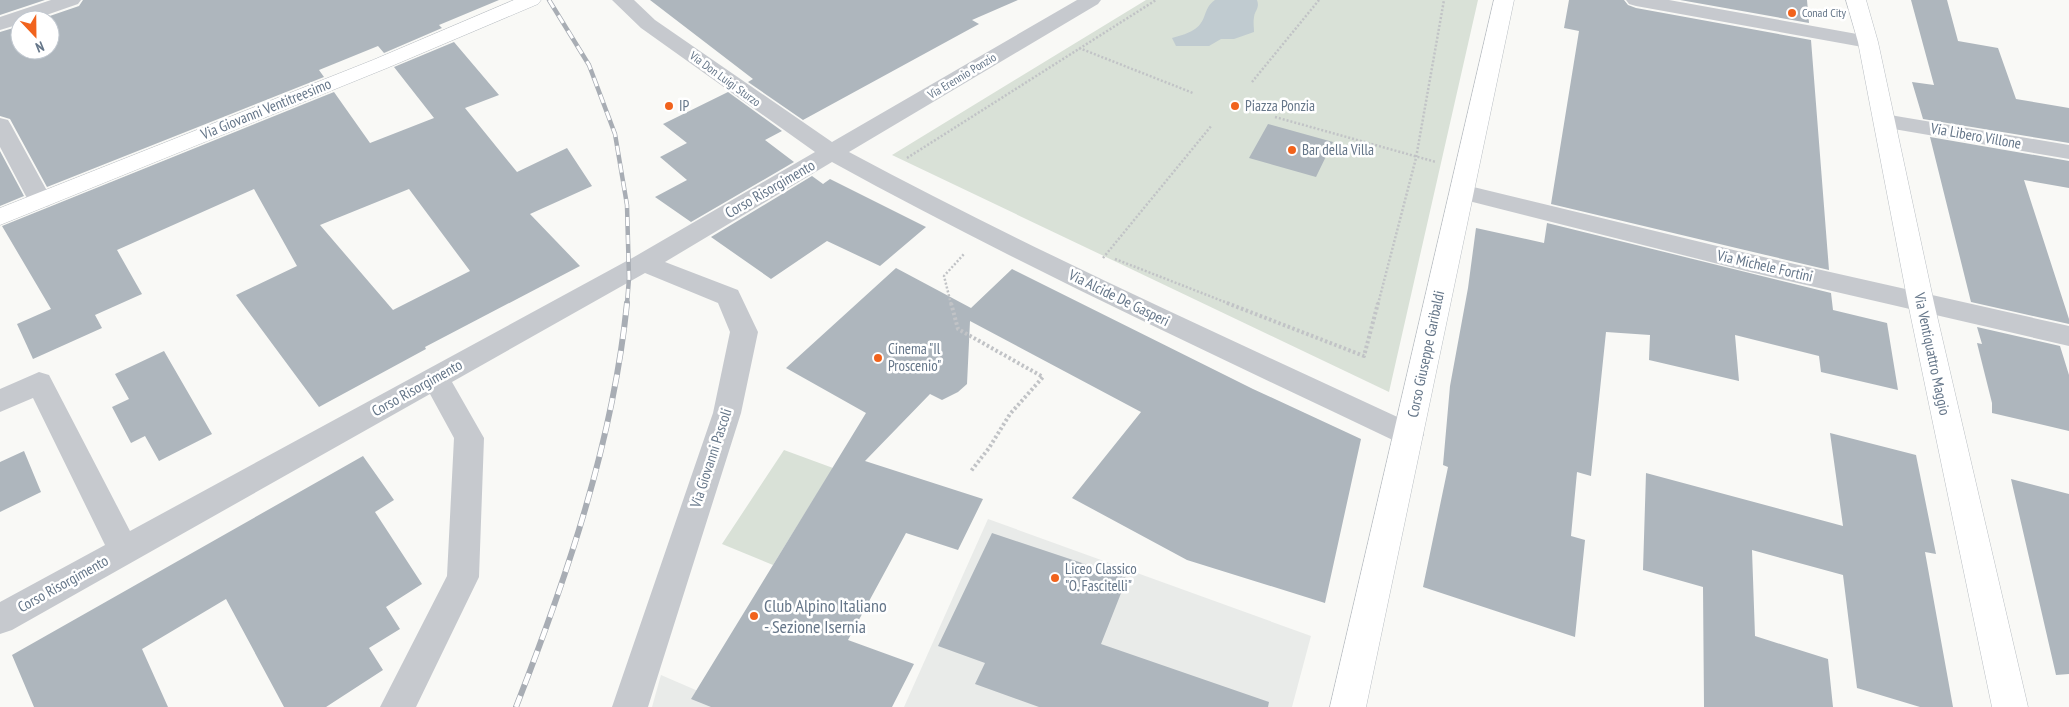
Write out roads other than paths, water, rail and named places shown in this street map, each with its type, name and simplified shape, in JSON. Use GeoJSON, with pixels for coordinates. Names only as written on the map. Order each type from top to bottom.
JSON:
{"type":"FeatureCollection","features":[{"type":"Feature","properties":{"kind":"main road","name":"Via Giovanni Ventitreesimo"},"geometry":{"type":"LineString","coordinates":[[0,217],[380,64],[531,0]]}},
{"type":"Feature","properties":{"kind":"main road","name":"Corso Giuseppe Garibaldi"},"geometry":{"type":"LineString","coordinates":[[1348,707],[1504,0]]}},
{"type":"Feature","properties":{"kind":"main road","name":"Via Ventiquattro Maggio"},"geometry":{"type":"LineString","coordinates":[[1856,0],[1868,42],[1920,303],[2010,707]]}},
{"type":"Feature","properties":{"kind":"street"},"geometry":{"type":"LineString","coordinates":[[0,24],[71,0]]}},
{"type":"Feature","properties":{"kind":"street","name":"Via Don Luigi Sturzo"},"geometry":{"type":"LineString","coordinates":[[622,0],[648,24],[832,153]]}},
{"type":"Feature","properties":{"kind":"street","name":"Via Erennio Ponzio"},"geometry":{"type":"LineString","coordinates":[[832,153],[1091,0]]}},
{"type":"Feature","properties":{"kind":"street"},"geometry":{"type":"LineString","coordinates":[[1636,0],[1868,42]]}},
{"type":"Feature","properties":{"kind":"street","name":"Via Libero Villone"},"geometry":{"type":"LineString","coordinates":[[1884,121],[2069,152]]}},
{"type":"Feature","properties":{"kind":"street"},"geometry":{"type":"LineString","coordinates":[[2,132],[40,200]]}},
{"type":"Feature","properties":{"kind":"street","name":"Corso Risorgimento"},"geometry":{"type":"LineString","coordinates":[[0,619],[643,262],[832,153]]}},
{"type":"Feature","properties":{"kind":"street","name":"Via Alcide De Gasperi"},"geometry":{"type":"LineString","coordinates":[[832,153],[912,196],[1109,294],[1409,435]]}},
{"type":"Feature","properties":{"kind":"street","name":"Via Michele Fortini"},"geometry":{"type":"LineString","coordinates":[[1462,192],[1920,303],[2069,336]]}},
{"type":"Feature","properties":{"kind":"street","name":"Via Giovanni Pascoli"},"geometry":{"type":"LineString","coordinates":[[630,707],[727,413],[744,332],[729,297],[643,262]]}},
{"type":"Feature","properties":{"kind":"street"},"geometry":{"type":"LineString","coordinates":[[398,707],[463,577],[469,438],[435,378]]}},
{"type":"Feature","properties":{"kind":"street"},"geometry":{"type":"LineString","coordinates":[[0,401],[39,383],[124,550]]}},
{"type":"Feature","properties":{"kind":"railway"},"geometry":{"type":"LineString","coordinates":[[549,0],[589,65],[615,134],[627,205],[629,278],[627,304]]}},
{"type":"Feature","properties":{"kind":"railway"},"geometry":{"type":"LineString","coordinates":[[516,707],[570,559],[599,458],[611,406],[627,303]]}},
{"type":"Feature","properties":{"kind":"place","name":"Conad City"},"geometry":{"type":"Point","coordinates":[1792,13]}},
{"type":"Feature","properties":{"kind":"place","name":"IP"},"geometry":{"type":"Point","coordinates":[669,106]}},
{"type":"Feature","properties":{"kind":"place","name":"Piazza Ponzia"},"geometry":{"type":"Point","coordinates":[1235,106]}},
{"type":"Feature","properties":{"kind":"place","name":"Bar della Villa"},"geometry":{"type":"Point","coordinates":[1292,150]}},
{"type":"Feature","properties":{"kind":"place","name":"Cinema \"Il Proscenio\""},"geometry":{"type":"Point","coordinates":[878,358]}},
{"type":"Feature","properties":{"kind":"place","name":"Liceo Classico \"O. Fascitelli\""},"geometry":{"type":"Point","coordinates":[1055,578]}},
{"type":"Feature","properties":{"kind":"place","name":"Club Alpino Italiano - Sezione Isernia"},"geometry":{"type":"Point","coordinates":[754,616]}}]}
